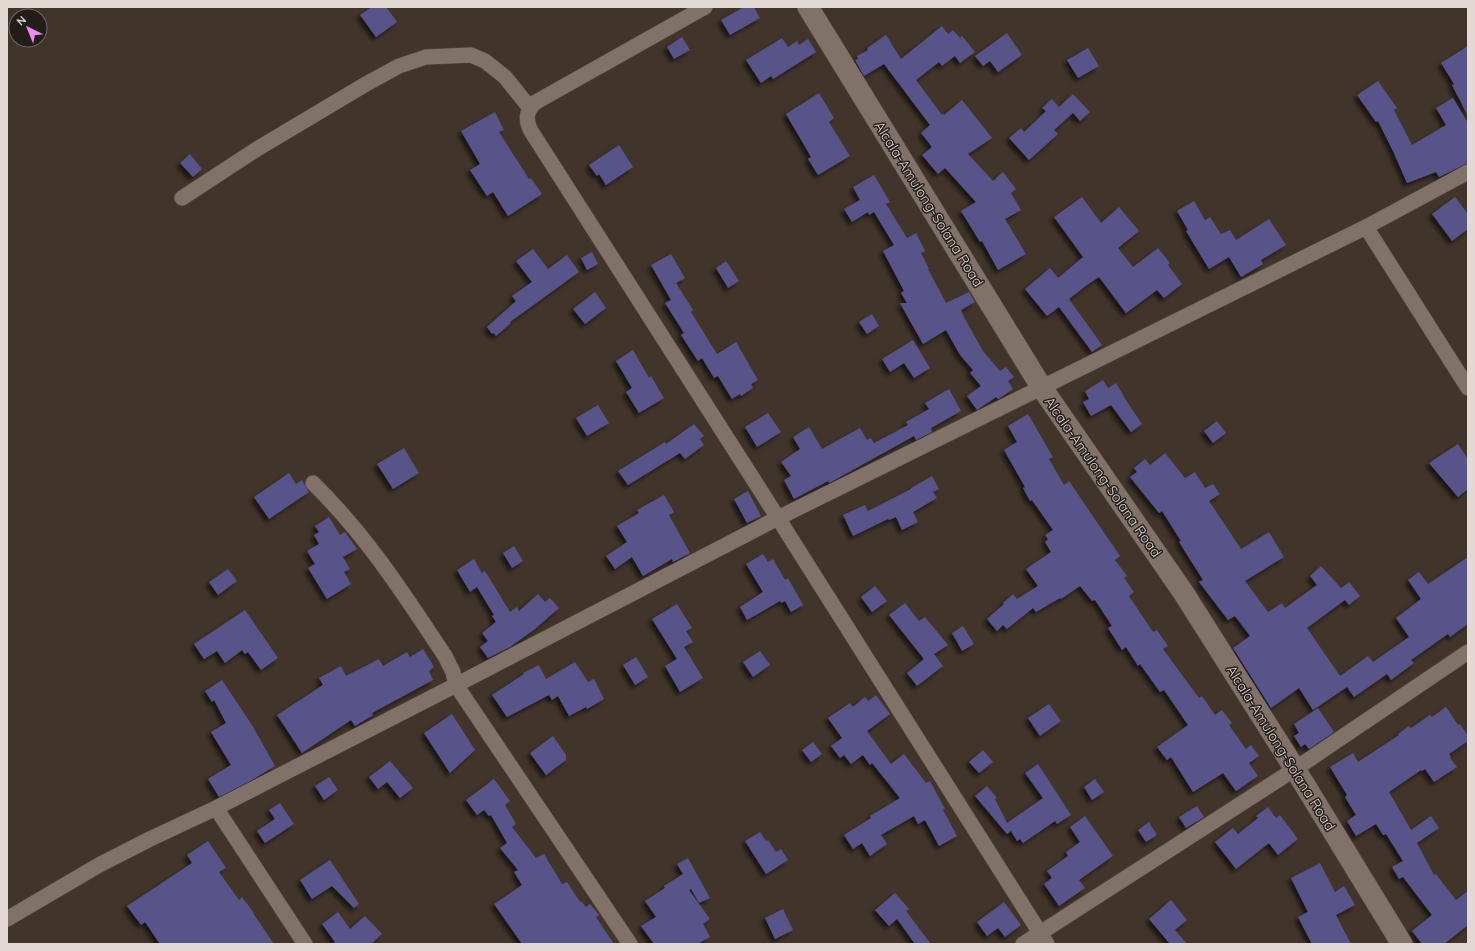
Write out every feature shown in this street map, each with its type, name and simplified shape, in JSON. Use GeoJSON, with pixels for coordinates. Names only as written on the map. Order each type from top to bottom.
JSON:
{"type":"FeatureCollection","features":[{"type":"Feature","properties":{"kind":"main road","name":"Alcala-Amulong-Solana Road"},"geometry":{"type":"LineString","coordinates":[[808,7],[1042,388],[1184,592],[1402,944]]}},
{"type":"Feature","properties":{"kind":"street"},"geometry":{"type":"LineString","coordinates":[[705,7],[536,102],[527,114],[527,123],[1043,938]]}},
{"type":"Feature","properties":{"kind":"street"},"geometry":{"type":"LineString","coordinates":[[182,198],[257,149],[366,84],[399,66],[426,57],[470,55],[485,61],[505,77],[530,108]]}},
{"type":"Feature","properties":{"kind":"street"},"geometry":{"type":"LineString","coordinates":[[7,919],[99,865],[216,808],[778,518],[1366,227],[1468,172]]}},
{"type":"Feature","properties":{"kind":"street"},"geometry":{"type":"LineString","coordinates":[[1366,227],[1468,388]]}},
{"type":"Feature","properties":{"kind":"street"},"geometry":{"type":"LineString","coordinates":[[312,483],[336,506],[380,559],[445,656],[453,672],[456,685],[630,944]]}},
{"type":"Feature","properties":{"kind":"street"},"geometry":{"type":"LineString","coordinates":[[1023,944],[1043,938],[1295,770],[1468,652]]}},
{"type":"Feature","properties":{"kind":"street"},"geometry":{"type":"LineString","coordinates":[[216,808],[305,944]]}},
{"type":"Feature","properties":{"kind":"building"},"geometry":{"type":"Polygon","coordinates":[[[372,7],[386,7],[397,22],[376,37],[360,15],[372,7]]]}},
{"type":"Feature","properties":{"kind":"building"},"geometry":{"type":"Polygon","coordinates":[[[744,7],[754,7],[760,18],[730,35],[721,20],[744,7]]]}},
{"type":"Feature","properties":{"kind":"building"},"geometry":{"type":"Polygon","coordinates":[[[942,26],[948,34],[953,30],[960,38],[962,36],[975,52],[960,63],[955,56],[942,66],[939,62],[916,80],[942,115],[962,100],[992,138],[968,154],[993,181],[1003,172],[1016,189],[1011,193],[1021,210],[1005,219],[1026,254],[998,270],[982,241],[980,242],[961,211],[976,202],[945,168],[938,174],[922,155],[932,147],[921,133],[930,125],[884,64],[864,76],[855,60],[858,59],[857,56],[868,50],[867,48],[886,35],[901,59],[942,26]]]}},
{"type":"Feature","properties":{"kind":"building"},"geometry":{"type":"Polygon","coordinates":[[[1007,33],[1022,55],[998,72],[990,61],[983,66],[975,56],[1007,33]]]}},
{"type":"Feature","properties":{"kind":"building"},"geometry":{"type":"Polygon","coordinates":[[[682,37],[690,50],[674,59],[667,47],[682,37]]]}},
{"type":"Feature","properties":{"kind":"building"},"geometry":{"type":"Polygon","coordinates":[[[782,38],[788,47],[797,41],[799,45],[808,39],[816,52],[773,79],[771,76],[761,83],[746,60],[782,38]]]}},
{"type":"Feature","properties":{"kind":"building"},"geometry":{"type":"Polygon","coordinates":[[[1468,46],[1468,116],[1452,85],[1454,84],[1441,63],[1468,46]]]}},
{"type":"Feature","properties":{"kind":"building"},"geometry":{"type":"Polygon","coordinates":[[[1088,48],[1099,66],[1078,78],[1067,60],[1088,48]]]}},
{"type":"Feature","properties":{"kind":"building"},"geometry":{"type":"Polygon","coordinates":[[[1378,81],[1397,108],[1394,110],[1412,145],[1446,125],[1436,108],[1453,98],[1468,123],[1468,163],[1439,177],[1436,172],[1407,183],[1378,121],[1376,122],[1357,95],[1378,81]]]}},
{"type":"Feature","properties":{"kind":"building"},"geometry":{"type":"Polygon","coordinates":[[[819,93],[834,118],[829,122],[850,156],[818,175],[808,159],[811,157],[786,114],[819,93]]]}},
{"type":"Feature","properties":{"kind":"building"},"geometry":{"type":"Polygon","coordinates":[[[1073,94],[1090,112],[1080,121],[1073,113],[1054,130],[1058,134],[1029,160],[1009,138],[1021,128],[1024,132],[1046,111],[1042,108],[1052,99],[1059,107],[1073,94]]]}},
{"type":"Feature","properties":{"kind":"building"},"geometry":{"type":"Polygon","coordinates":[[[495,112],[504,130],[499,132],[529,179],[531,178],[542,194],[508,216],[493,192],[487,196],[470,170],[480,164],[461,131],[495,112]]]}},
{"type":"Feature","properties":{"kind":"building"},"geometry":{"type":"Polygon","coordinates":[[[619,145],[633,167],[606,185],[599,174],[597,176],[589,165],[619,145]]]}},
{"type":"Feature","properties":{"kind":"building"},"geometry":{"type":"Polygon","coordinates":[[[190,154],[202,169],[193,177],[180,163],[190,154]]]}},
{"type":"Feature","properties":{"kind":"building"},"geometry":{"type":"Polygon","coordinates":[[[874,175],[890,202],[886,204],[907,238],[916,233],[925,251],[921,253],[946,303],[969,292],[975,302],[961,310],[965,319],[983,351],[1000,371],[1006,367],[1014,377],[1008,381],[1013,389],[998,399],[996,397],[977,410],[967,396],[981,386],[970,373],[973,370],[960,355],[946,330],[923,344],[900,303],[907,303],[901,293],[904,291],[883,251],[894,245],[874,212],[869,215],[868,212],[852,222],[844,209],[860,200],[853,187],[874,175]]]}},
{"type":"Feature","properties":{"kind":"building"},"geometry":{"type":"Polygon","coordinates":[[[1082,197],[1101,223],[1119,207],[1139,231],[1118,248],[1133,267],[1158,248],[1170,263],[1168,265],[1182,284],[1164,298],[1157,290],[1126,313],[1099,277],[1087,285],[1069,299],[1102,345],[1092,352],[1059,307],[1047,316],[1025,289],[1050,268],[1058,278],[1083,257],[1054,217],[1082,197]]]}},
{"type":"Feature","properties":{"kind":"building"},"geometry":{"type":"Polygon","coordinates":[[[1455,197],[1468,214],[1468,229],[1452,241],[1432,214],[1455,197]]]}},
{"type":"Feature","properties":{"kind":"building"},"geometry":{"type":"Polygon","coordinates":[[[1194,201],[1205,220],[1210,217],[1221,234],[1230,230],[1236,240],[1269,219],[1286,245],[1261,260],[1263,264],[1241,277],[1229,257],[1209,269],[1186,231],[1188,230],[1177,211],[1194,201]]]}},
{"type":"Feature","properties":{"kind":"building"},"geometry":{"type":"Polygon","coordinates":[[[533,249],[548,269],[567,255],[579,272],[510,322],[511,323],[496,336],[494,333],[492,334],[487,327],[516,301],[512,296],[532,282],[516,261],[533,249]]]}},
{"type":"Feature","properties":{"kind":"building"},"geometry":{"type":"Polygon","coordinates":[[[592,252],[598,264],[587,270],[581,258],[592,252]]]}},
{"type":"Feature","properties":{"kind":"building"},"geometry":{"type":"Polygon","coordinates":[[[671,254],[685,278],[676,283],[693,310],[691,312],[717,354],[736,342],[758,380],[751,384],[753,388],[741,396],[740,394],[732,399],[718,376],[714,378],[702,358],[698,361],[681,335],[684,333],[665,303],[671,300],[651,265],[671,254]]]}},
{"type":"Feature","properties":{"kind":"building"},"geometry":{"type":"Polygon","coordinates":[[[726,261],[739,281],[728,288],[716,268],[726,261]]]}},
{"type":"Feature","properties":{"kind":"building"},"geometry":{"type":"Polygon","coordinates":[[[595,292],[606,308],[585,324],[573,309],[595,292]]]}},
{"type":"Feature","properties":{"kind":"building"},"geometry":{"type":"Polygon","coordinates":[[[872,314],[879,326],[867,334],[859,322],[872,314]]]}},
{"type":"Feature","properties":{"kind":"building"},"geometry":{"type":"Polygon","coordinates":[[[913,340],[930,368],[914,378],[904,363],[890,372],[882,359],[913,340]]]}},
{"type":"Feature","properties":{"kind":"building"},"geometry":{"type":"Polygon","coordinates":[[[633,350],[649,378],[651,376],[664,398],[639,413],[626,392],[632,388],[616,361],[633,350]]]}},
{"type":"Feature","properties":{"kind":"building"},"geometry":{"type":"Polygon","coordinates":[[[1103,380],[1108,388],[1116,383],[1142,424],[1131,432],[1111,405],[1091,416],[1083,402],[1089,399],[1085,391],[1103,380]]]}},
{"type":"Feature","properties":{"kind":"building"},"geometry":{"type":"Polygon","coordinates":[[[949,389],[961,411],[931,428],[932,432],[916,440],[914,436],[831,482],[829,483],[828,481],[794,499],[784,480],[791,476],[781,462],[800,449],[793,437],[809,427],[822,449],[860,428],[867,440],[871,438],[874,443],[908,425],[906,422],[929,409],[925,403],[949,389]]]}},
{"type":"Feature","properties":{"kind":"building"},"geometry":{"type":"Polygon","coordinates":[[[598,405],[609,423],[587,436],[576,418],[598,405]]]}},
{"type":"Feature","properties":{"kind":"building"},"geometry":{"type":"Polygon","coordinates":[[[768,413],[781,432],[757,447],[745,427],[768,413]]]}},
{"type":"Feature","properties":{"kind":"building"},"geometry":{"type":"Polygon","coordinates":[[[1028,414],[1053,457],[1049,459],[1064,485],[1069,481],[1120,556],[1115,560],[1127,576],[1124,578],[1134,592],[1129,596],[1153,632],[1157,630],[1168,646],[1163,649],[1199,698],[1202,696],[1215,715],[1222,710],[1232,723],[1229,725],[1246,749],[1251,745],[1259,756],[1249,763],[1258,776],[1236,791],[1223,773],[1193,792],[1171,757],[1167,760],[1157,747],[1188,725],[1164,690],[1160,692],[1140,664],[1138,666],[1126,647],[1122,650],[1108,628],[1112,626],[1095,600],[1092,601],[1080,586],[1061,599],[1060,598],[1036,612],[1033,608],[1007,629],[1003,625],[997,631],[987,619],[1013,594],[1017,599],[1038,586],[1026,569],[1051,552],[1045,542],[1048,539],[1045,535],[1053,530],[1032,500],[1030,501],[1023,488],[1025,487],[1004,450],[1017,442],[1008,426],[1028,414]]]}},
{"type":"Feature","properties":{"kind":"building"},"geometry":{"type":"Polygon","coordinates":[[[1217,421],[1226,433],[1213,443],[1204,431],[1217,421]]]}},
{"type":"Feature","properties":{"kind":"building"},"geometry":{"type":"Polygon","coordinates":[[[694,424],[704,436],[700,439],[704,445],[685,459],[680,453],[628,485],[618,471],[665,442],[666,444],[694,424]]]}},
{"type":"Feature","properties":{"kind":"building"},"geometry":{"type":"Polygon","coordinates":[[[1458,444],[1468,459],[1468,489],[1458,497],[1429,463],[1458,444]]]}},
{"type":"Feature","properties":{"kind":"building"},"geometry":{"type":"Polygon","coordinates":[[[404,448],[419,473],[393,489],[377,464],[404,448]]]}},
{"type":"Feature","properties":{"kind":"building"},"geometry":{"type":"Polygon","coordinates":[[[1165,453],[1185,478],[1195,472],[1205,488],[1213,484],[1220,494],[1209,501],[1241,549],[1269,532],[1284,557],[1245,581],[1268,612],[1282,603],[1285,608],[1317,585],[1310,576],[1321,566],[1341,588],[1349,582],[1360,596],[1349,605],[1345,600],[1307,628],[1340,676],[1368,656],[1373,662],[1409,637],[1396,618],[1421,599],[1408,580],[1419,572],[1428,584],[1468,557],[1468,624],[1450,637],[1448,634],[1411,660],[1414,663],[1391,680],[1387,674],[1354,697],[1347,687],[1313,710],[1299,688],[1271,708],[1233,648],[1250,636],[1235,616],[1228,620],[1199,582],[1203,580],[1179,542],[1181,541],[1162,511],[1159,513],[1130,477],[1137,472],[1134,468],[1145,459],[1150,465],[1165,453]]]}},
{"type":"Feature","properties":{"kind":"building"},"geometry":{"type":"Polygon","coordinates":[[[289,473],[296,484],[302,480],[309,492],[269,519],[254,497],[289,473]]]}},
{"type":"Feature","properties":{"kind":"building"},"geometry":{"type":"Polygon","coordinates":[[[932,476],[939,489],[933,492],[937,498],[913,512],[918,522],[902,530],[896,517],[889,520],[888,519],[853,536],[843,515],[865,505],[868,511],[911,489],[932,476]]]}},
{"type":"Feature","properties":{"kind":"building"},"geometry":{"type":"Polygon","coordinates":[[[748,491],[761,516],[747,523],[734,499],[748,491]]]}},
{"type":"Feature","properties":{"kind":"building"},"geometry":{"type":"Polygon","coordinates":[[[664,495],[674,512],[669,515],[690,553],[673,562],[672,559],[643,576],[632,557],[615,569],[606,556],[627,542],[617,526],[639,513],[637,510],[664,495]]]}},
{"type":"Feature","properties":{"kind":"building"},"geometry":{"type":"Polygon","coordinates":[[[329,517],[340,535],[345,532],[357,549],[343,557],[350,569],[344,572],[351,584],[327,599],[308,568],[315,564],[307,551],[319,544],[314,535],[319,532],[315,526],[329,517]]]}},
{"type":"Feature","properties":{"kind":"building"},"geometry":{"type":"Polygon","coordinates":[[[514,546],[523,561],[512,568],[503,553],[514,546]]]}},
{"type":"Feature","properties":{"kind":"building"},"geometry":{"type":"Polygon","coordinates":[[[763,554],[768,562],[773,559],[785,580],[788,578],[803,605],[791,612],[785,601],[781,603],[780,601],[747,620],[740,607],[763,592],[746,564],[763,554]]]}},
{"type":"Feature","properties":{"kind":"building"},"geometry":{"type":"Polygon","coordinates":[[[474,559],[482,573],[485,571],[510,612],[517,607],[519,611],[538,594],[545,602],[550,598],[559,608],[535,629],[510,647],[488,658],[480,647],[488,641],[482,633],[496,622],[492,616],[494,615],[477,587],[470,592],[457,570],[474,559]]]}},
{"type":"Feature","properties":{"kind":"building"},"geometry":{"type":"Polygon","coordinates":[[[228,569],[237,581],[218,595],[209,582],[228,569]]]}},
{"type":"Feature","properties":{"kind":"building"},"geometry":{"type":"Polygon","coordinates":[[[875,586],[887,601],[872,612],[861,597],[875,586]]]}},
{"type":"Feature","properties":{"kind":"building"},"geometry":{"type":"Polygon","coordinates":[[[905,603],[919,621],[925,617],[948,645],[934,654],[943,666],[917,686],[907,673],[924,659],[889,615],[905,603]]]}},
{"type":"Feature","properties":{"kind":"building"},"geometry":{"type":"Polygon","coordinates":[[[677,604],[692,628],[686,631],[693,642],[684,647],[703,678],[680,692],[665,666],[677,659],[652,619],[677,604]]]}},
{"type":"Feature","properties":{"kind":"building"},"geometry":{"type":"Polygon","coordinates":[[[245,610],[278,658],[261,670],[248,652],[245,654],[242,650],[225,663],[217,651],[204,659],[194,644],[245,610]]]}},
{"type":"Feature","properties":{"kind":"building"},"geometry":{"type":"Polygon","coordinates":[[[963,626],[974,644],[962,651],[952,633],[963,626]]]}},
{"type":"Feature","properties":{"kind":"building"},"geometry":{"type":"Polygon","coordinates":[[[423,649],[434,667],[429,671],[433,680],[372,713],[373,715],[355,726],[351,720],[302,753],[277,715],[323,685],[319,678],[341,666],[346,676],[379,659],[383,666],[407,652],[410,657],[423,649]]]}},
{"type":"Feature","properties":{"kind":"building"},"geometry":{"type":"Polygon","coordinates":[[[760,651],[770,665],[753,677],[743,662],[760,651]]]}},
{"type":"Feature","properties":{"kind":"building"},"geometry":{"type":"Polygon","coordinates":[[[636,657],[648,677],[635,685],[623,665],[636,657]]]}},
{"type":"Feature","properties":{"kind":"building"},"geometry":{"type":"Polygon","coordinates":[[[575,662],[588,682],[594,679],[604,699],[587,709],[586,707],[569,716],[558,696],[552,700],[549,695],[507,717],[492,695],[524,674],[523,673],[539,665],[546,679],[575,662]]]}},
{"type":"Feature","properties":{"kind":"building"},"geometry":{"type":"Polygon","coordinates":[[[222,680],[252,725],[275,766],[219,797],[208,779],[231,765],[211,732],[226,723],[214,700],[212,702],[205,691],[222,680]]]}},
{"type":"Feature","properties":{"kind":"building"},"geometry":{"type":"Polygon","coordinates":[[[876,695],[890,714],[867,731],[891,764],[904,754],[926,783],[930,781],[957,836],[939,846],[925,820],[918,824],[914,816],[881,835],[887,844],[870,856],[862,843],[853,849],[844,835],[871,818],[870,816],[900,798],[872,763],[870,765],[863,755],[851,764],[844,755],[840,758],[831,746],[842,738],[828,718],[850,703],[853,707],[865,697],[868,701],[876,695]]]}},
{"type":"Feature","properties":{"kind":"building"},"geometry":{"type":"Polygon","coordinates":[[[1049,704],[1061,721],[1040,736],[1028,718],[1049,704]]]}},
{"type":"Feature","properties":{"kind":"building"},"geometry":{"type":"Polygon","coordinates":[[[1446,707],[1458,725],[1460,724],[1468,736],[1468,741],[1449,754],[1451,757],[1450,758],[1457,767],[1434,782],[1425,769],[1422,771],[1421,770],[1389,792],[1411,830],[1431,816],[1439,828],[1417,843],[1434,875],[1436,874],[1456,900],[1468,891],[1468,925],[1444,944],[1422,944],[1412,931],[1432,915],[1403,877],[1399,879],[1392,867],[1403,861],[1386,834],[1383,835],[1376,824],[1356,836],[1347,821],[1356,815],[1345,797],[1347,795],[1330,767],[1353,753],[1358,762],[1399,735],[1398,734],[1409,726],[1411,728],[1430,715],[1432,717],[1446,707]]]}},
{"type":"Feature","properties":{"kind":"building"},"geometry":{"type":"Polygon","coordinates":[[[1318,708],[1334,732],[1309,749],[1305,744],[1301,747],[1294,736],[1299,733],[1294,724],[1318,708]]]}},
{"type":"Feature","properties":{"kind":"building"},"geometry":{"type":"Polygon","coordinates":[[[452,714],[475,750],[450,773],[424,733],[452,714]]]}},
{"type":"Feature","properties":{"kind":"building"},"geometry":{"type":"Polygon","coordinates":[[[553,736],[566,755],[566,760],[546,775],[530,753],[553,736]]]}},
{"type":"Feature","properties":{"kind":"building"},"geometry":{"type":"Polygon","coordinates":[[[813,742],[822,754],[811,762],[802,750],[813,742]]]}},
{"type":"Feature","properties":{"kind":"building"},"geometry":{"type":"Polygon","coordinates":[[[983,750],[993,762],[979,773],[969,762],[983,750]]]}},
{"type":"Feature","properties":{"kind":"building"},"geometry":{"type":"Polygon","coordinates":[[[390,761],[413,788],[400,798],[387,782],[378,789],[369,777],[390,761]]]}},
{"type":"Feature","properties":{"kind":"building"},"geometry":{"type":"Polygon","coordinates":[[[1038,764],[1071,815],[1057,824],[1055,821],[1023,843],[1020,839],[1017,841],[1011,831],[1007,834],[975,796],[987,786],[997,798],[995,799],[1007,823],[1043,798],[1025,773],[1038,764]]]}},
{"type":"Feature","properties":{"kind":"building"},"geometry":{"type":"Polygon","coordinates":[[[329,777],[338,790],[324,800],[315,786],[329,777]]]}},
{"type":"Feature","properties":{"kind":"building"},"geometry":{"type":"Polygon","coordinates":[[[494,779],[510,801],[505,805],[516,824],[512,827],[536,858],[544,854],[562,884],[567,882],[580,902],[581,901],[586,907],[590,904],[599,915],[596,917],[614,944],[522,944],[494,904],[522,885],[514,872],[518,870],[500,848],[507,843],[491,815],[489,816],[484,810],[477,815],[466,800],[494,779]]]}},
{"type":"Feature","properties":{"kind":"building"},"geometry":{"type":"Polygon","coordinates":[[[1095,779],[1104,792],[1092,800],[1084,787],[1095,779]]]}},
{"type":"Feature","properties":{"kind":"building"},"geometry":{"type":"Polygon","coordinates":[[[280,803],[294,824],[265,843],[257,831],[275,819],[269,810],[280,803]]]}},
{"type":"Feature","properties":{"kind":"building"},"geometry":{"type":"Polygon","coordinates":[[[1197,806],[1204,817],[1186,828],[1179,817],[1197,806]]]}},
{"type":"Feature","properties":{"kind":"building"},"geometry":{"type":"Polygon","coordinates":[[[1268,807],[1276,818],[1280,815],[1298,839],[1278,855],[1269,843],[1236,869],[1215,842],[1233,828],[1238,834],[1258,818],[1256,816],[1268,807]]]}},
{"type":"Feature","properties":{"kind":"building"},"geometry":{"type":"Polygon","coordinates":[[[1085,816],[1113,856],[1079,880],[1085,888],[1059,906],[1044,884],[1052,878],[1047,871],[1068,856],[1066,852],[1080,842],[1070,827],[1085,816]]]}},
{"type":"Feature","properties":{"kind":"building"},"geometry":{"type":"Polygon","coordinates":[[[1149,822],[1157,835],[1146,842],[1138,830],[1149,822]]]}},
{"type":"Feature","properties":{"kind":"building"},"geometry":{"type":"Polygon","coordinates":[[[760,832],[766,841],[768,840],[776,852],[781,849],[788,860],[766,874],[745,841],[760,832]]]}},
{"type":"Feature","properties":{"kind":"building"},"geometry":{"type":"Polygon","coordinates":[[[208,841],[226,868],[219,872],[239,900],[242,897],[274,944],[160,944],[145,922],[141,925],[127,906],[192,863],[187,855],[208,841]]]}},
{"type":"Feature","properties":{"kind":"building"},"geometry":{"type":"Polygon","coordinates":[[[688,858],[710,898],[699,903],[691,889],[689,890],[710,919],[703,924],[710,937],[697,944],[654,944],[641,926],[656,917],[645,901],[665,888],[664,886],[683,874],[677,864],[688,858]]]}},
{"type":"Feature","properties":{"kind":"building"},"geometry":{"type":"Polygon","coordinates":[[[330,860],[359,904],[354,908],[332,886],[312,899],[300,880],[330,860]]]}},
{"type":"Feature","properties":{"kind":"building"},"geometry":{"type":"Polygon","coordinates":[[[1320,863],[1335,892],[1344,886],[1355,905],[1336,915],[1351,944],[1312,944],[1298,917],[1308,912],[1291,878],[1320,863]]]}},
{"type":"Feature","properties":{"kind":"building"},"geometry":{"type":"Polygon","coordinates":[[[895,893],[909,909],[906,911],[931,944],[915,944],[897,919],[889,926],[875,910],[895,893]]]}},
{"type":"Feature","properties":{"kind":"building"},"geometry":{"type":"Polygon","coordinates":[[[1171,900],[1187,920],[1175,930],[1187,944],[1170,944],[1149,919],[1171,900]]]}},
{"type":"Feature","properties":{"kind":"building"},"geometry":{"type":"Polygon","coordinates":[[[1004,902],[1021,925],[1005,937],[998,928],[987,936],[977,922],[1004,902]]]}},
{"type":"Feature","properties":{"kind":"building"},"geometry":{"type":"Polygon","coordinates":[[[783,909],[793,930],[775,939],[765,918],[783,909]]]}},
{"type":"Feature","properties":{"kind":"building"},"geometry":{"type":"Polygon","coordinates":[[[338,912],[350,929],[365,916],[382,934],[371,944],[333,944],[335,942],[322,924],[338,912]]]}}]}
